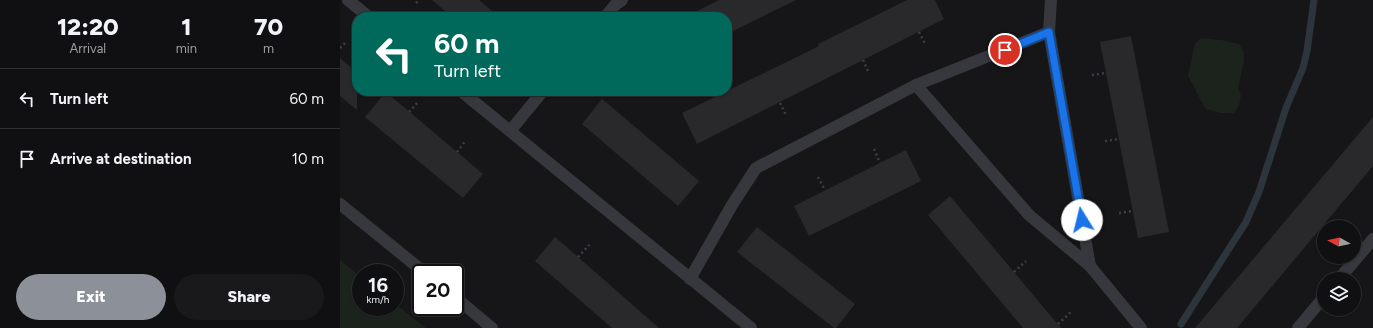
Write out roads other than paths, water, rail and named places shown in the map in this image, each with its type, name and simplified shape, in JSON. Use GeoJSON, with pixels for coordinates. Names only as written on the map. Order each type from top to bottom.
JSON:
{"type":"FeatureCollection","features":[{"type":"Feature","properties":{"kind":"lane"},"geometry":{"type":"LineString","coordinates":[[348,0],[363,12]]}},
{"type":"Feature","properties":{"kind":"lane"},"geometry":{"type":"LineString","coordinates":[[610,12],[622,0]]}},
{"type":"Feature","properties":{"kind":"lane"},"geometry":{"type":"LineString","coordinates":[[1051,0],[1049,32],[1090,266]]}},
{"type":"Feature","properties":{"kind":"lane"},"geometry":{"type":"LineString","coordinates":[[690,278],[732,205],[756,168],[916,85],[1049,32]]}},
{"type":"Feature","properties":{"kind":"lane"},"geometry":{"type":"LineString","coordinates":[[916,85],[1029,215],[1090,266],[1141,328]]}},
{"type":"Feature","properties":{"kind":"lane"},"geometry":{"type":"LineString","coordinates":[[467,96],[751,328]]}},
{"type":"Feature","properties":{"kind":"lane"},"geometry":{"type":"LineString","coordinates":[[510,131],[539,96]]}},
{"type":"Feature","properties":{"kind":"lane"},"geometry":{"type":"LineString","coordinates":[[340,204],[414,264]]}},
{"type":"Feature","properties":{"kind":"lane"},"geometry":{"type":"LineString","coordinates":[[1345,272],[1373,239]]}},
{"type":"Feature","properties":{"kind":"lane"},"geometry":{"type":"LineString","coordinates":[[464,305],[492,328]]}},
{"type":"Feature","properties":{"kind":"lane"},"geometry":{"type":"LineString","coordinates":[[1298,328],[1317,305]]}},
{"type":"Feature","properties":{"kind":"waterway"},"geometry":{"type":"LineString","coordinates":[[1181,324],[1246,222],[1259,192],[1286,108],[1303,68],[1307,51],[1314,0]]}}]}
